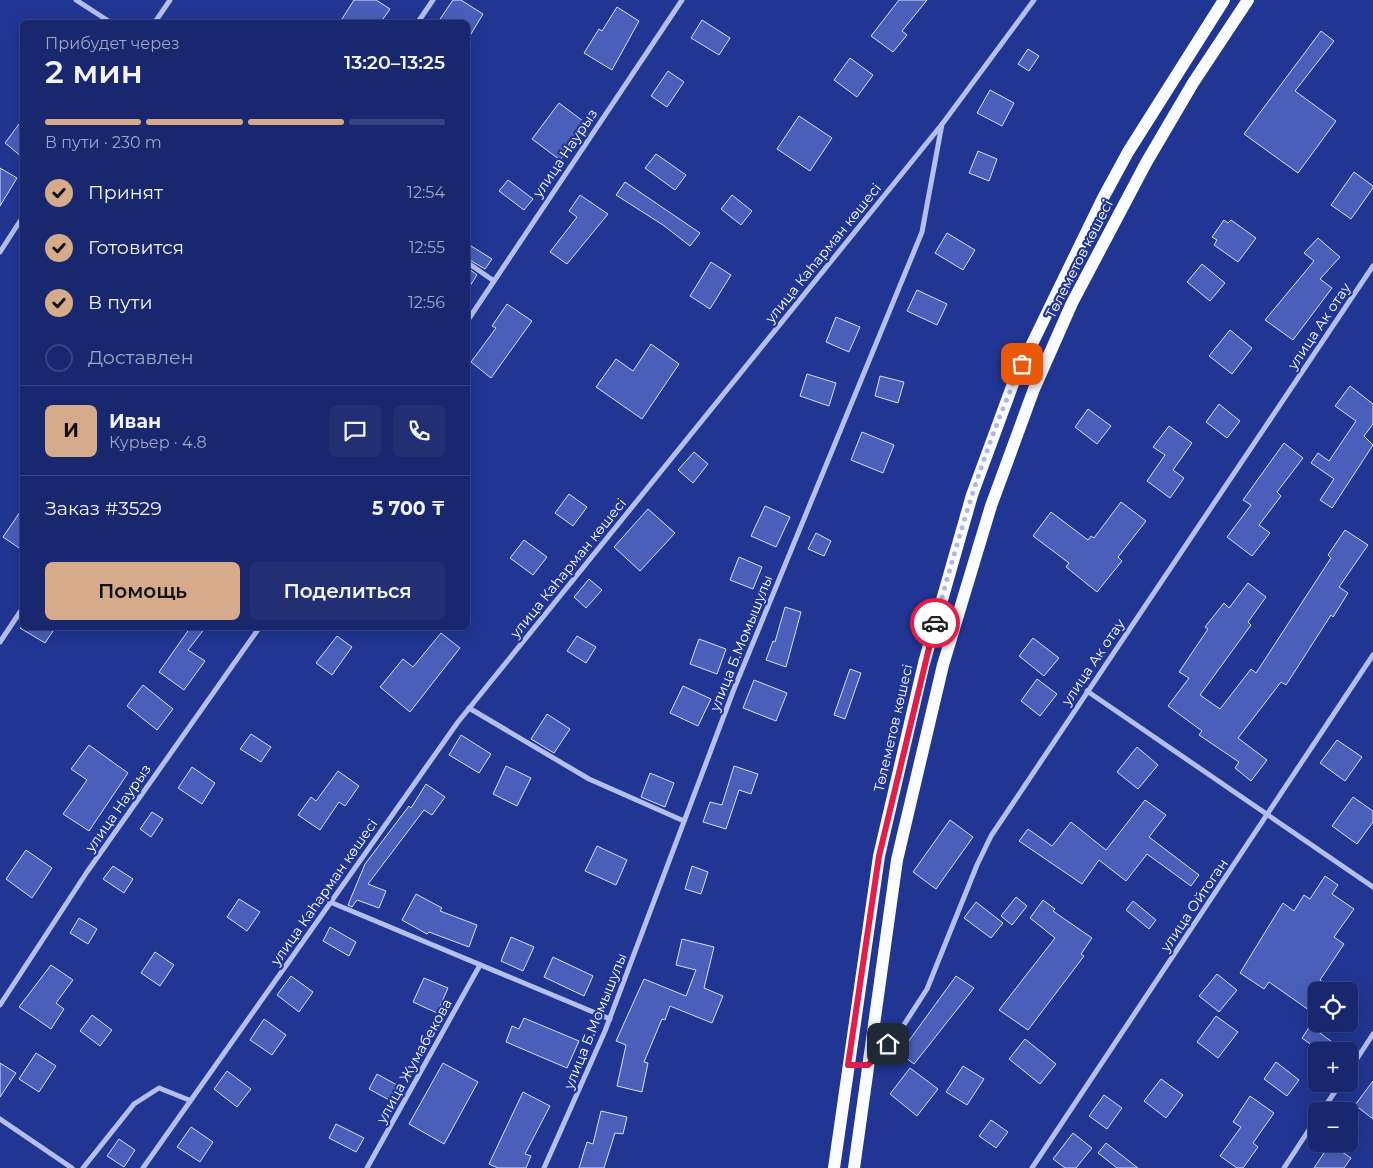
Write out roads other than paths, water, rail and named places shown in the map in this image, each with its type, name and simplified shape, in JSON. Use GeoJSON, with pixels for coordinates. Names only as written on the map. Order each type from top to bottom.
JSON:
{"type":"FeatureCollection","features":[{"type":"Feature","properties":{"kind":"main road","name":"Төлеметов көшесі"},"geometry":{"type":"LineString","coordinates":[[834,1168],[879,856],[927,654],[970,504],[989,446],[1014,382],[1103,198],[1128,152],[1224,0]]}},
{"type":"Feature","properties":{"kind":"main road","name":"Төлеметов көшесі"},"geometry":{"type":"LineString","coordinates":[[854,1168],[897,860],[910,798],[964,590],[1012,446],[1072,303],[1114,220],[1193,83],[1248,0]]}},
{"type":"Feature","properties":{"kind":"street"},"geometry":{"type":"LineString","coordinates":[[76,0],[107,20]]}},
{"type":"Feature","properties":{"kind":"street"},"geometry":{"type":"LineString","coordinates":[[156,20],[170,0]]}},
{"type":"Feature","properties":{"kind":"street"},"geometry":{"type":"LineString","coordinates":[[419,20],[433,0]]}},
{"type":"Feature","properties":{"kind":"street","name":"улица Наурыз"},"geometry":{"type":"LineString","coordinates":[[470,317],[682,0]]}},
{"type":"Feature","properties":{"kind":"street","name":"улица Каһарман көшесі"},"geometry":{"type":"LineString","coordinates":[[143,1168],[189,1100],[469,708],[942,123],[1034,0]]}},
{"type":"Feature","properties":{"kind":"street","name":"улица Б.Момышулы"},"geometry":{"type":"LineString","coordinates":[[544,1168],[610,1019],[734,689],[922,232],[942,123]]}},
{"type":"Feature","properties":{"kind":"street"},"geometry":{"type":"LineString","coordinates":[[0,252],[20,221]]}},
{"type":"Feature","properties":{"kind":"street"},"geometry":{"type":"LineString","coordinates":[[470,264],[494,280]]}},
{"type":"Feature","properties":{"kind":"street","name":"улица Ак отау"},"geometry":{"type":"LineString","coordinates":[[868,1065],[898,1034],[927,989],[976,865],[991,836],[1373,266]]}},
{"type":"Feature","properties":{"kind":"street"},"geometry":{"type":"LineString","coordinates":[[0,642],[20,612]]}},
{"type":"Feature","properties":{"kind":"street","name":"улица Наурыз"},"geometry":{"type":"LineString","coordinates":[[0,1005],[87,872],[258,630]]}},
{"type":"Feature","properties":{"kind":"street","name":"улица Ойтоган"},"geometry":{"type":"LineString","coordinates":[[1032,1168],[1373,655]]}},
{"type":"Feature","properties":{"kind":"street"},"geometry":{"type":"LineString","coordinates":[[1087,691],[1373,887]]}},
{"type":"Feature","properties":{"kind":"street"},"geometry":{"type":"LineString","coordinates":[[469,708],[589,779],[684,821]]}},
{"type":"Feature","properties":{"kind":"street"},"geometry":{"type":"LineString","coordinates":[[330,902],[610,1019]]}},
{"type":"Feature","properties":{"kind":"street","name":"улица Жумабекова"},"geometry":{"type":"LineString","coordinates":[[367,1168],[480,965]]}},
{"type":"Feature","properties":{"kind":"street"},"geometry":{"type":"LineString","coordinates":[[1358,1057],[1373,1034]]}},
{"type":"Feature","properties":{"kind":"street"},"geometry":{"type":"LineString","coordinates":[[848,1065],[868,1065]]}},
{"type":"Feature","properties":{"kind":"street"},"geometry":{"type":"LineString","coordinates":[[84,1168],[134,1104],[159,1088],[189,1100]]}},
{"type":"Feature","properties":{"kind":"street"},"geometry":{"type":"LineString","coordinates":[[0,1118],[72,1168]]}},
{"type":"Feature","properties":{"kind":"street"},"geometry":{"type":"LineString","coordinates":[[1284,1168],[1308,1132]]}}]}
